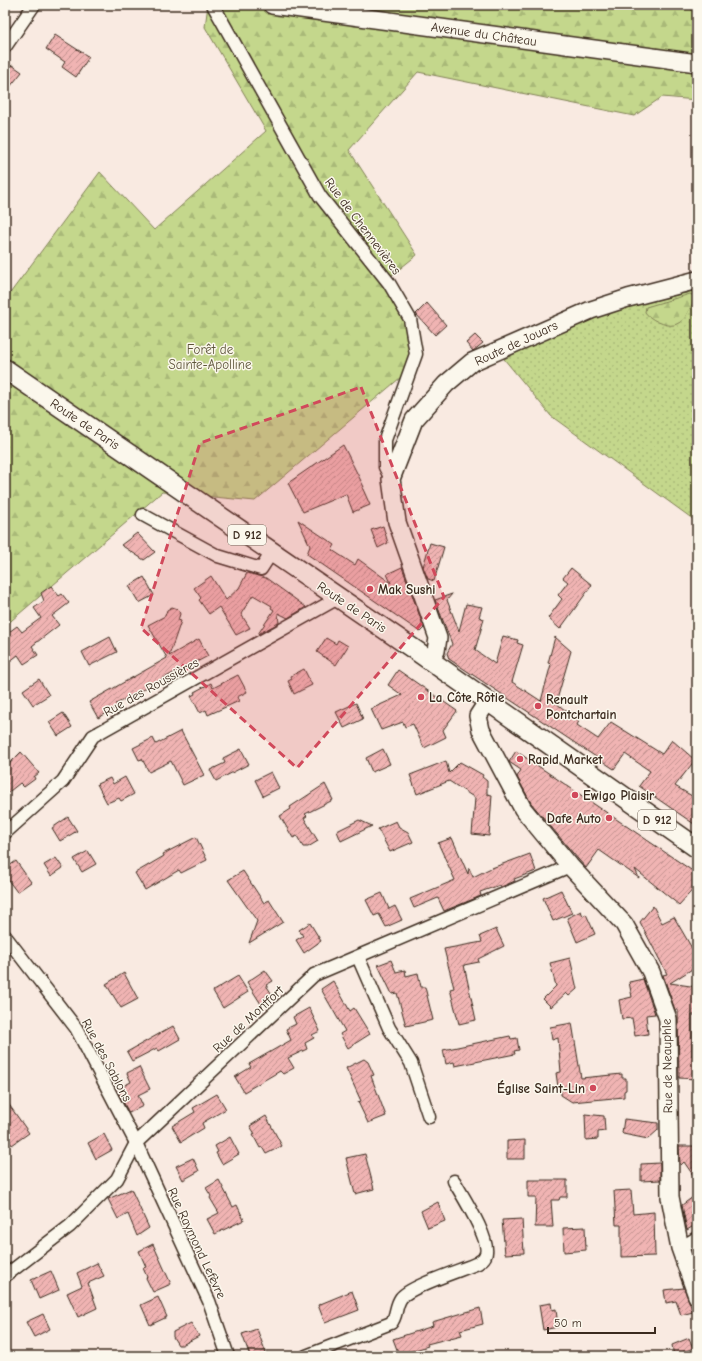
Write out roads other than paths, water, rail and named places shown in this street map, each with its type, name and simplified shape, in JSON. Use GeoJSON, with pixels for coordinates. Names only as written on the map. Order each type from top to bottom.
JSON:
{"type":"FeatureCollection","features":[{"type":"Feature","properties":{"kind":"main road","name":"Route de Paris"},"geometry":{"type":"LineString","coordinates":[[5,369],[430,661],[697,848]]}},
{"type":"Feature","properties":{"kind":"street"},"geometry":{"type":"LineString","coordinates":[[5,47],[34,5]]}},
{"type":"Feature","properties":{"kind":"street","name":"Rue de Chennevières"},"geometry":{"type":"LineString","coordinates":[[213,5],[320,196],[389,283],[410,319],[416,354],[385,440],[385,467],[391,479]]}},
{"type":"Feature","properties":{"kind":"street","name":"Avenue du Château"},"geometry":{"type":"LineString","coordinates":[[272,5],[697,63]]}},
{"type":"Feature","properties":{"kind":"street","name":"Route de Jouars"},"geometry":{"type":"LineString","coordinates":[[430,661],[436,651],[438,638],[397,522],[391,479],[414,420],[446,384],[472,362],[591,310],[628,298],[697,280]]}},
{"type":"Feature","properties":{"kind":"street"},"geometry":{"type":"LineString","coordinates":[[143,515],[218,556],[240,564],[260,569],[272,552]]}},
{"type":"Feature","properties":{"kind":"street","name":"Rue des Roussières"},"geometry":{"type":"LineString","coordinates":[[5,833],[63,780],[93,736],[338,598]]}},
{"type":"Feature","properties":{"kind":"street","name":"Rue de Neauphle"},"geometry":{"type":"LineString","coordinates":[[488,702],[478,716],[483,736],[523,809],[570,866],[624,924],[651,972],[668,1019],[670,1197],[680,1248],[697,1296]]}},
{"type":"Feature","properties":{"kind":"street","name":"Rue de Montfort"},"geometry":{"type":"LineString","coordinates":[[5,1276],[70,1226],[117,1179],[136,1143],[314,976],[570,866]]}},
{"type":"Feature","properties":{"kind":"street","name":"Rue des Sablons"},"geometry":{"type":"LineString","coordinates":[[5,936],[76,1028],[136,1143]]}},
{"type":"Feature","properties":{"kind":"street"},"geometry":{"type":"LineString","coordinates":[[358,957],[389,1028],[411,1062],[429,1117]]}},
{"type":"Feature","properties":{"kind":"street","name":"Rue Raymond Lefèvre"},"geometry":{"type":"LineString","coordinates":[[136,1143],[209,1301],[228,1356]]}},
{"type":"Feature","properties":{"kind":"street"},"geometry":{"type":"LineString","coordinates":[[306,1356],[391,1324],[394,1320],[398,1304],[408,1292],[478,1263],[485,1256],[486,1245],[477,1223],[454,1181]]}},
{"type":"Feature","properties":{"kind":"street"},"geometry":{"type":"LineString","coordinates":[[680,1248],[697,1238]]}},
{"type":"Feature","properties":{"kind":"place","name":"Mak Sushi"},"geometry":{"type":"Point","coordinates":[370,589]}},
{"type":"Feature","properties":{"kind":"place","name":"La Côte Rôtie"},"geometry":{"type":"Point","coordinates":[421,697]}},
{"type":"Feature","properties":{"kind":"place","name":"Renault Pontchartain"},"geometry":{"type":"Point","coordinates":[538,706]}},
{"type":"Feature","properties":{"kind":"place","name":"Rapid Market"},"geometry":{"type":"Point","coordinates":[520,759]}},
{"type":"Feature","properties":{"kind":"place","name":"Ewigo Plaisir"},"geometry":{"type":"Point","coordinates":[575,795]}},
{"type":"Feature","properties":{"kind":"place","name":"Dafe Auto"},"geometry":{"type":"Point","coordinates":[609,818]}},
{"type":"Feature","properties":{"kind":"place","name":"Église Saint-Lin"},"geometry":{"type":"Point","coordinates":[593,1088]}},
{"type":"Feature","properties":{"kind":"park label","name":"Forêt de Sainte-Apolline"},"geometry":{"type":"Point","coordinates":[210,356]}}]}
